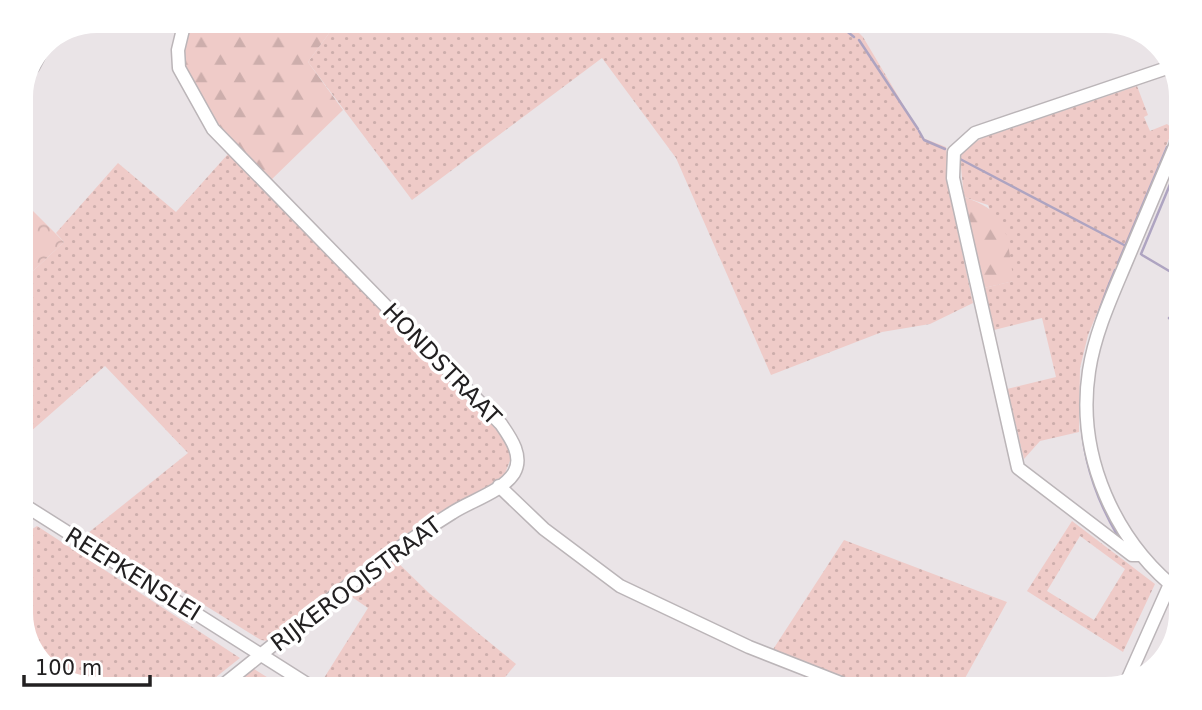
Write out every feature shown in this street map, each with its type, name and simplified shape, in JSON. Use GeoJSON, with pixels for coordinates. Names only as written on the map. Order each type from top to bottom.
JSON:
{"type":"FeatureCollection","features":[{"type":"Feature","properties":{"kind":"street","name":"HONDSTRAAT"},"geometry":{"type":"LineString","coordinates":[[182,33],[178,50],[179,68],[214,129],[510,437],[517,457],[516,468],[499,486]]}},
{"type":"Feature","properties":{"kind":"street"},"geometry":{"type":"LineString","coordinates":[[1140,555],[1132,555],[1018,468],[953,178],[954,152],[975,133],[1162,69]]}},
{"type":"Feature","properties":{"kind":"street"},"geometry":{"type":"LineString","coordinates":[[1169,160],[1105,312],[1089,373],[1088,428],[1102,486],[1118,524],[1140,555],[1169,583]]}},
{"type":"Feature","properties":{"kind":"street","name":"RIJKEROOISTRAAT"},"geometry":{"type":"LineString","coordinates":[[233,677],[383,560],[454,511],[499,486]]}},
{"type":"Feature","properties":{"kind":"street"},"geometry":{"type":"LineString","coordinates":[[499,486],[544,528],[620,586],[749,647],[825,677]]}},
{"type":"Feature","properties":{"kind":"street","name":"REEPKENSLEI"},"geometry":{"type":"LineString","coordinates":[[33,511],[296,677]]}},
{"type":"Feature","properties":{"kind":"street"},"geometry":{"type":"LineString","coordinates":[[1131,671],[1169,586]]}},
{"type":"Feature","properties":{"kind":"green space"},"geometry":{"type":"Polygon","coordinates":[[[187,33],[329,33],[308,62],[343,110],[270,181],[203,106],[186,71],[183,53],[187,33]]]}},
{"type":"Feature","properties":{"kind":"green space"},"geometry":{"type":"Polygon","coordinates":[[[329,33],[859,33],[923,138],[946,147],[954,214],[973,303],[930,324],[882,332],[771,375],[676,158],[602,58],[412,200],[308,62],[329,33]]]}},
{"type":"Feature","properties":{"kind":"green space"},"geometry":{"type":"Polygon","coordinates":[[[1137,86],[1148,115],[1144,117],[1150,131],[1167,124],[1169,126],[1169,139],[1088,335],[1080,368],[1079,432],[1040,441],[1024,459],[1007,389],[1056,377],[1042,318],[994,330],[984,288],[1013,281],[988,205],[964,197],[960,157],[968,147],[982,138],[1137,86]]]}},
{"type":"Feature","properties":{"kind":"green space"},"geometry":{"type":"Polygon","coordinates":[[[228,154],[476,406],[509,444],[511,458],[504,476],[412,532],[269,641],[261,640],[88,533],[188,453],[105,366],[33,429],[33,271],[64,242],[56,233],[118,163],[176,212],[228,154]]]}},
{"type":"Feature","properties":{"kind":"green space"},"geometry":{"type":"Polygon","coordinates":[[[964,197],[980,203],[999,219],[1007,239],[1014,281],[984,288],[964,197]]]}},
{"type":"Feature","properties":{"kind":"green space"},"geometry":{"type":"Polygon","coordinates":[[[33,211],[64,242],[33,271],[33,211]]]}},
{"type":"Feature","properties":{"kind":"green space"},"geometry":{"type":"Polygon","coordinates":[[[1072,521],[1155,584],[1123,652],[1027,591],[1072,521]],[[1080,536],[1047,591],[1094,620],[1125,569],[1080,536]]]}},
{"type":"Feature","properties":{"kind":"green space"},"geometry":{"type":"Polygon","coordinates":[[[37,526],[240,658],[216,677],[98,677],[81,675],[65,668],[44,648],[34,625],[33,528],[37,526]]]}},
{"type":"Feature","properties":{"kind":"green space"},"geometry":{"type":"Polygon","coordinates":[[[844,540],[1007,602],[966,677],[842,677],[772,651],[844,540]]]}},
{"type":"Feature","properties":{"kind":"green space"},"geometry":{"type":"Polygon","coordinates":[[[393,558],[429,593],[516,664],[505,677],[325,677],[368,608],[349,595],[393,558]]]}},
{"type":"Feature","properties":{"kind":"green space"},"geometry":{"type":"Polygon","coordinates":[[[254,669],[267,677],[244,677],[254,669]]]}},
{"type":"Feature","properties":{"kind":"waterway"},"geometry":{"type":"LineString","coordinates":[[849,33],[854,37]]}},
{"type":"Feature","properties":{"kind":"waterway"},"geometry":{"type":"LineString","coordinates":[[859,40],[918,129]]}},
{"type":"Feature","properties":{"kind":"waterway"},"geometry":{"type":"LineString","coordinates":[[919,131],[924,140],[945,149]]}},
{"type":"Feature","properties":{"kind":"waterway"},"geometry":{"type":"LineString","coordinates":[[1118,263],[1167,147]]}},
{"type":"Feature","properties":{"kind":"waterway"},"geometry":{"type":"LineString","coordinates":[[960,159],[1126,246]]}},
{"type":"Feature","properties":{"kind":"waterway"},"geometry":{"type":"LineString","coordinates":[[1141,254],[1169,187]]}},
{"type":"Feature","properties":{"kind":"waterway"},"geometry":{"type":"LineString","coordinates":[[1142,255],[1169,271]]}},
{"type":"Feature","properties":{"kind":"waterway"},"geometry":{"type":"LineString","coordinates":[[1115,270],[1091,339],[1081,405],[1089,471],[1101,504],[1119,538]]}}]}
